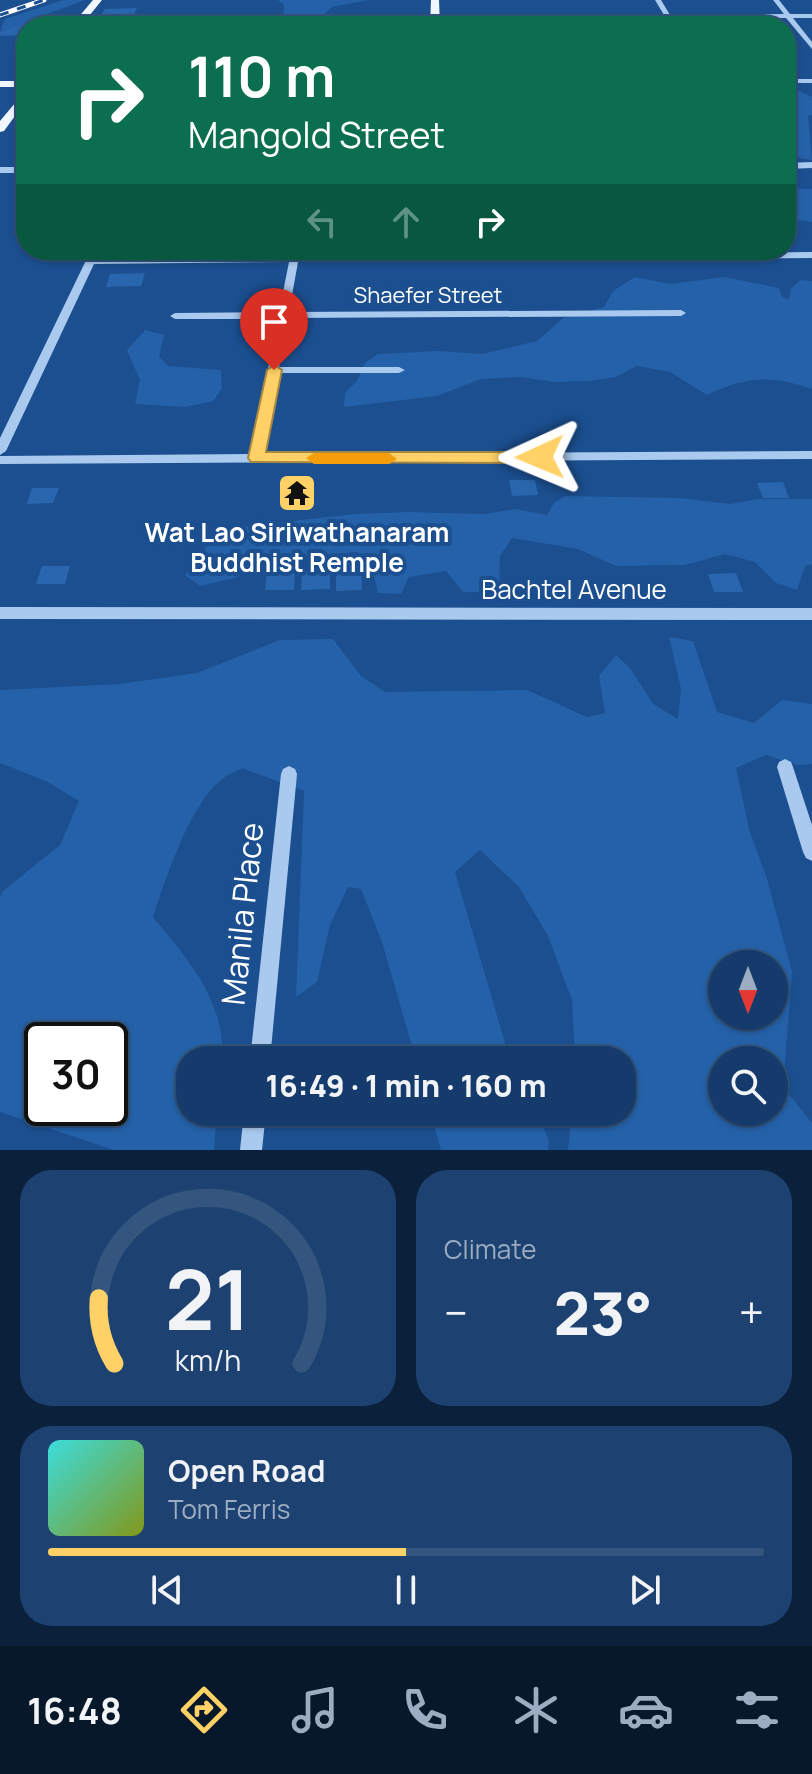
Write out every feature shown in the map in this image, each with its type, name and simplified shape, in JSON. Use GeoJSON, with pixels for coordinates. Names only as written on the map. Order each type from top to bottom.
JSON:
{"type":"FeatureCollection","features":[{"type":"Feature","properties":{"kind":"main road"},"geometry":{"type":"LineString","coordinates":[[83,16],[98,0]]}},
{"type":"Feature","properties":{"kind":"main road"},"geometry":{"type":"LineString","coordinates":[[0,129],[16,107]]}},
{"type":"Feature","properties":{"kind":"street"},"geometry":{"type":"LineString","coordinates":[[658,0],[668,16],[812,16]]}},
{"type":"Feature","properties":{"kind":"street"},"geometry":{"type":"LineString","coordinates":[[776,0],[789,16]]}},
{"type":"Feature","properties":{"kind":"street"},"geometry":{"type":"LineString","coordinates":[[796,25],[812,47]]}},
{"type":"Feature","properties":{"kind":"street"},"geometry":{"type":"LineString","coordinates":[[0,451],[91,260]]}},
{"type":"Feature","properties":{"kind":"street"},"geometry":{"type":"LineString","coordinates":[[256,458],[294,260]]}},
{"type":"Feature","properties":{"kind":"street","name":"Shaefer Street"},"geometry":{"type":"LineString","coordinates":[[175,316],[681,313]]}},
{"type":"Feature","properties":{"kind":"street"},"geometry":{"type":"LineString","coordinates":[[274,370],[399,370]]}},
{"type":"Feature","properties":{"kind":"street"},"geometry":{"type":"LineString","coordinates":[[0,460],[812,455]]}},
{"type":"Feature","properties":{"kind":"street","name":"Bachtel Avenue"},"geometry":{"type":"LineString","coordinates":[[0,613],[812,614]]}},
{"type":"Feature","properties":{"kind":"street"},"geometry":{"type":"LineString","coordinates":[[785,767],[812,852]]}},
{"type":"Feature","properties":{"kind":"street","name":"Manila Place"},"geometry":{"type":"LineString","coordinates":[[261,1046],[289,774]]}},
{"type":"Feature","properties":{"kind":"street"},"geometry":{"type":"LineString","coordinates":[[251,1150],[254,1126]]}},
{"type":"Feature","properties":{"kind":"shaded area"},"geometry":{"type":"Polygon","coordinates":[[[63,0],[85,0],[42,16],[16,16],[16,26],[0,32],[5,19],[63,0]]]}},
{"type":"Feature","properties":{"kind":"shaded area"},"geometry":{"type":"Polygon","coordinates":[[[278,0],[369,0],[332,7],[322,16],[283,16],[284,5],[278,0]]]}},
{"type":"Feature","properties":{"kind":"shaded area"},"geometry":{"type":"Polygon","coordinates":[[[796,90],[812,97],[812,115],[808,116],[812,160],[796,154],[796,102],[799,101],[796,90]]]}},
{"type":"Feature","properties":{"kind":"shaded area"},"geometry":{"type":"Polygon","coordinates":[[[796,188],[812,189],[812,222],[796,220],[796,188]]]}},
{"type":"Feature","properties":{"kind":"shaded area"},"geometry":{"type":"Polygon","coordinates":[[[635,277],[670,284],[725,277],[779,288],[782,297],[789,299],[791,289],[800,280],[812,281],[812,389],[784,381],[759,380],[734,384],[707,395],[670,372],[637,366],[616,377],[589,381],[554,382],[521,377],[481,379],[437,396],[344,407],[345,393],[357,381],[365,363],[378,354],[439,351],[482,354],[537,341],[563,318],[604,307],[613,291],[635,277]]]}},
{"type":"Feature","properties":{"kind":"shaded area"},"geometry":{"type":"Polygon","coordinates":[[[145,330],[164,335],[159,356],[168,366],[221,370],[222,389],[213,401],[185,407],[135,404],[140,380],[127,350],[145,330]]]}},
{"type":"Feature","properties":{"kind":"shaded area"},"geometry":{"type":"Polygon","coordinates":[[[565,496],[680,498],[730,504],[758,499],[812,499],[812,564],[805,566],[797,590],[776,583],[755,562],[725,554],[685,565],[616,566],[578,549],[512,538],[500,556],[499,592],[463,592],[446,571],[409,577],[401,594],[378,593],[374,576],[378,560],[356,552],[261,561],[235,578],[200,586],[185,575],[209,544],[240,527],[354,514],[484,514],[516,509],[547,515],[554,503],[565,496]]]}},
{"type":"Feature","properties":{"kind":"shaded area"},"geometry":{"type":"Polygon","coordinates":[[[669,637],[693,641],[717,712],[754,723],[782,700],[812,704],[812,764],[797,765],[766,755],[736,768],[749,829],[767,879],[786,950],[708,950],[708,1030],[787,1030],[786,1046],[708,1046],[708,1126],[788,1126],[788,1093],[812,1123],[812,1150],[568,1150],[571,1126],[636,1126],[636,1046],[574,1046],[572,1000],[548,936],[519,887],[480,850],[455,872],[506,1046],[412,1046],[382,942],[361,889],[348,887],[330,925],[317,982],[296,997],[304,791],[242,768],[220,781],[199,807],[180,844],[153,917],[202,982],[218,1019],[222,1046],[176,1046],[176,1126],[216,1126],[214,1150],[114,1150],[42,1126],[128,1126],[128,1022],[24,1022],[24,1120],[0,1112],[0,897],[3,891],[60,845],[79,801],[48,782],[0,763],[0,690],[120,684],[197,673],[280,640],[333,639],[361,676],[385,692],[527,690],[587,717],[605,713],[599,676],[616,655],[630,668],[653,704],[678,719],[681,689],[669,637]]]}},
{"type":"Feature","properties":{"kind":"shaded area"},"geometry":{"type":"Polygon","coordinates":[[[788,957],[792,972],[788,1023],[788,957]]]}},
{"type":"Feature","properties":{"kind":"shaded area"},"geometry":{"type":"Polygon","coordinates":[[[434,1126],[543,1126],[549,1141],[548,1150],[441,1150],[434,1126]]]}},
{"type":"Feature","properties":{"kind":"building"},"geometry":{"type":"Polygon","coordinates":[[[137,8],[134,15],[101,15],[105,9],[137,8]]]}},
{"type":"Feature","properties":{"kind":"building"},"geometry":{"type":"Polygon","coordinates":[[[16,26],[16,35],[0,36],[0,32],[16,26]]]}},
{"type":"Feature","properties":{"kind":"building"},"geometry":{"type":"Polygon","coordinates":[[[145,273],[141,286],[106,287],[110,274],[145,273]]]}},
{"type":"Feature","properties":{"kind":"building"},"geometry":{"type":"Polygon","coordinates":[[[509,480],[535,480],[538,495],[512,496],[509,480]]]}},
{"type":"Feature","properties":{"kind":"building"},"geometry":{"type":"Polygon","coordinates":[[[783,482],[789,498],[763,498],[757,483],[783,482]]]}},
{"type":"Feature","properties":{"kind":"building"},"geometry":{"type":"Polygon","coordinates":[[[32,488],[59,488],[53,503],[27,504],[32,488]]]}},
{"type":"Feature","properties":{"kind":"building"},"geometry":{"type":"Polygon","coordinates":[[[361,563],[362,590],[336,591],[336,564],[361,563]]]}},
{"type":"Feature","properties":{"kind":"building"},"geometry":{"type":"Polygon","coordinates":[[[42,566],[70,566],[65,584],[36,584],[42,566]]]}},
{"type":"Feature","properties":{"kind":"building"},"geometry":{"type":"Polygon","coordinates":[[[295,571],[294,590],[265,590],[267,572],[295,571]]]}},
{"type":"Feature","properties":{"kind":"building"},"geometry":{"type":"Polygon","coordinates":[[[302,571],[330,571],[330,589],[301,590],[302,571]]]}},
{"type":"Feature","properties":{"kind":"building"},"geometry":{"type":"Polygon","coordinates":[[[736,573],[743,592],[714,592],[708,574],[736,573]]]}},
{"type":"Feature","properties":{"kind":"railway"},"geometry":{"type":"LineString","coordinates":[[0,15],[44,0]]}},
{"type":"Feature","properties":{"kind":"slow traffic"},"geometry":{"type":"LineString","coordinates":[[314,458],[389,459]]}},
{"type":"Feature","properties":{"kind":"place","name":"Wat Lao Siriwathanaram Buddhist Remple"},"geometry":{"type":"Point","coordinates":[297,493]}},
{"type":"Feature","properties":{"kind":"route"},"geometry":{"type":"LineString","coordinates":[[274,370],[256,458],[540,457]]}}]}
